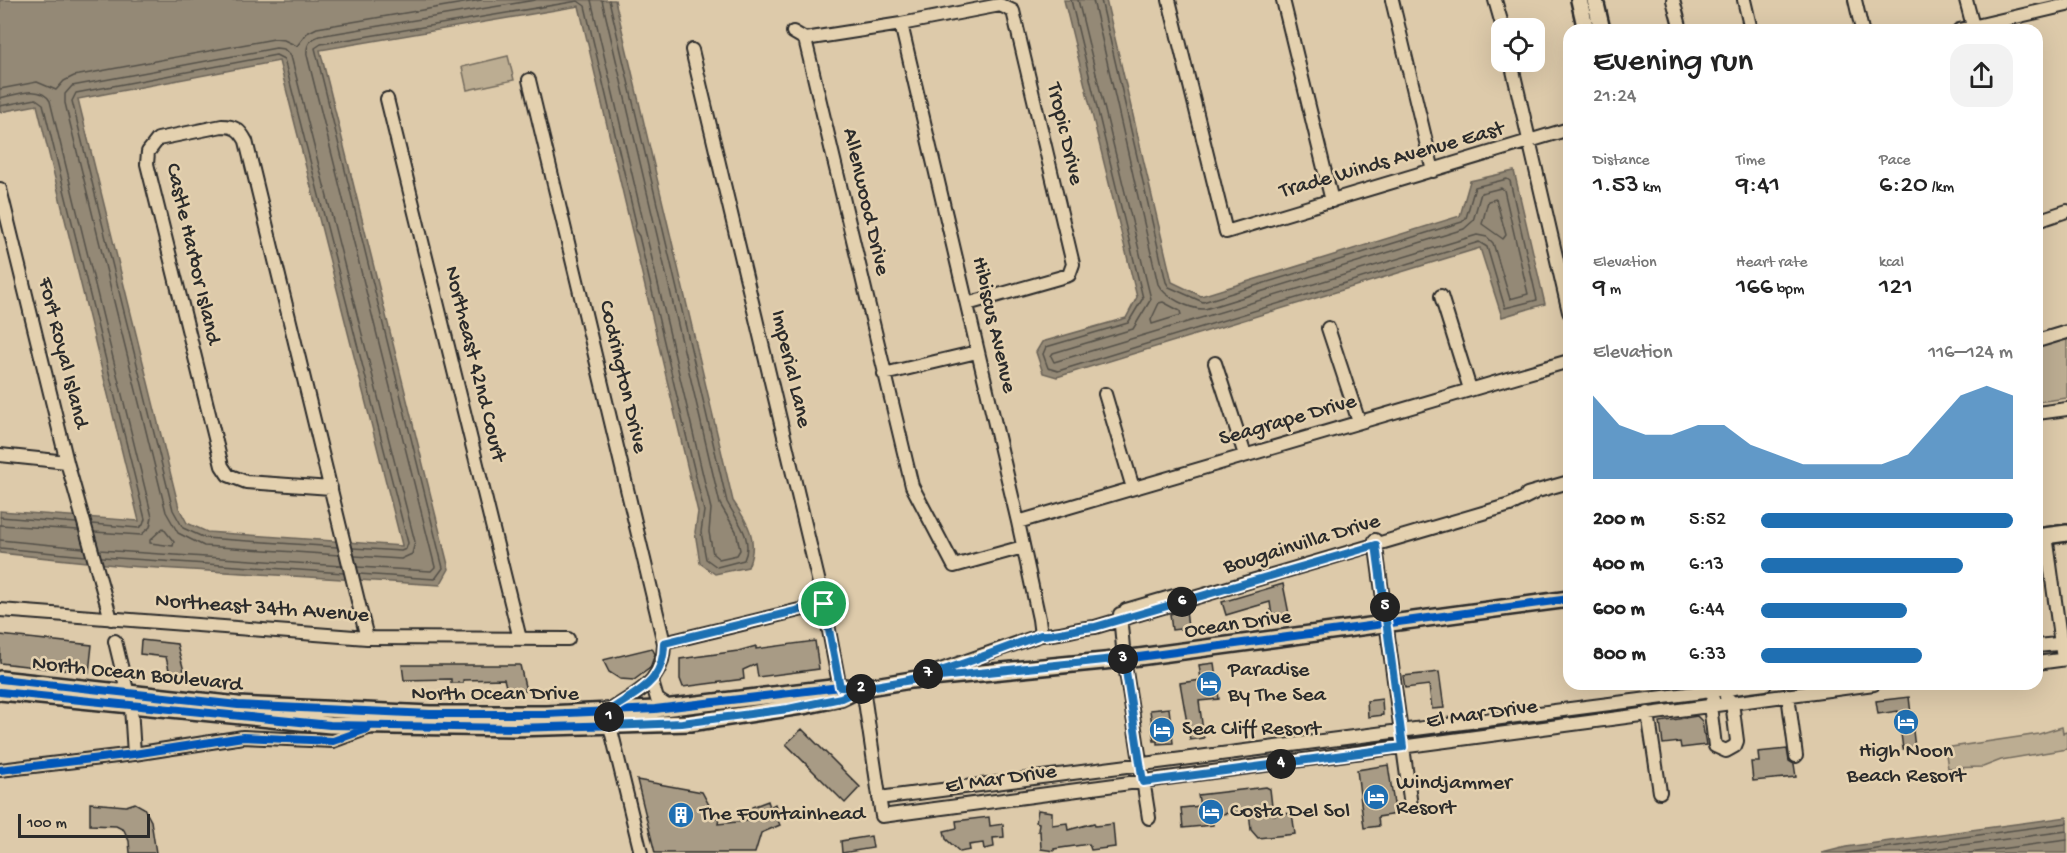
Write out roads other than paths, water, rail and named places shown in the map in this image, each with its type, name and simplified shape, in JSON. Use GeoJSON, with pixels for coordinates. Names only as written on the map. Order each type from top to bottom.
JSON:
{"type":"FeatureCollection","features":[{"type":"Feature","properties":{"kind":"main road"},"geometry":{"type":"LineString","coordinates":[[1579,0],[1585,24]]}},
{"type":"Feature","properties":{"kind":"main road"},"geometry":{"type":"LineString","coordinates":[[1595,0],[1601,24]]}},
{"type":"Feature","properties":{"kind":"main road"},"geometry":{"type":"LineString","coordinates":[[2043,536],[2067,533]]}},
{"type":"Feature","properties":{"kind":"main road","name":"Ocean Drive"},"geometry":{"type":"LineString","coordinates":[[911,680],[1124,658],[1563,600]]}},
{"type":"Feature","properties":{"kind":"main road","name":"North Ocean Boulevard"},"geometry":{"type":"LineString","coordinates":[[0,679],[277,721]]}},
{"type":"Feature","properties":{"kind":"main road","name":"North Ocean Drive"},"geometry":{"type":"LineString","coordinates":[[270,707],[430,714],[564,713],[670,708],[840,692],[911,680]]}},
{"type":"Feature","properties":{"kind":"main road","name":"North Ocean Boulevard"},"geometry":{"type":"LineString","coordinates":[[0,692],[270,707]]}},
{"type":"Feature","properties":{"kind":"main road","name":"North Ocean Drive"},"geometry":{"type":"LineString","coordinates":[[277,721],[372,727],[610,726],[690,723],[788,709],[840,692]]}},
{"type":"Feature","properties":{"kind":"street","name":"Trade Winds Avenue East"},"geometry":{"type":"LineString","coordinates":[[1169,0],[1226,232],[1563,131]]}},
{"type":"Feature","properties":{"kind":"street"},"geometry":{"type":"LineString","coordinates":[[1283,0],[1332,201]]}},
{"type":"Feature","properties":{"kind":"street"},"geometry":{"type":"LineString","coordinates":[[1392,0],[1432,171]]}},
{"type":"Feature","properties":{"kind":"street"},"geometry":{"type":"LineString","coordinates":[[1496,0],[1500,18]]}},
{"type":"Feature","properties":{"kind":"street"},"geometry":{"type":"LineString","coordinates":[[1673,0],[1679,24]]}},
{"type":"Feature","properties":{"kind":"street"},"geometry":{"type":"LineString","coordinates":[[1744,0],[1750,24]]}},
{"type":"Feature","properties":{"kind":"street"},"geometry":{"type":"LineString","coordinates":[[1855,0],[1861,24]]}},
{"type":"Feature","properties":{"kind":"street"},"geometry":{"type":"LineString","coordinates":[[1966,0],[1972,24]]}},
{"type":"Feature","properties":{"kind":"street","name":"Tropic Drive"},"geometry":{"type":"LineString","coordinates":[[901,24],[1000,5],[1013,11],[1073,264],[1069,275],[967,304]]}},
{"type":"Feature","properties":{"kind":"street"},"geometry":{"type":"LineString","coordinates":[[1989,24],[2067,5]]}},
{"type":"Feature","properties":{"kind":"street"},"geometry":{"type":"LineString","coordinates":[[793,32],[805,39],[901,24]]}},
{"type":"Feature","properties":{"kind":"street","name":"Hibiscus Avenue"},"geometry":{"type":"LineString","coordinates":[[901,24],[1018,522],[1041,635]]}},
{"type":"Feature","properties":{"kind":"street","name":"Allenwood Drive"},"geometry":{"type":"LineString","coordinates":[[805,39],[912,486],[954,566],[1023,547]]}},
{"type":"Feature","properties":{"kind":"street","name":"Imperial Lane"},"geometry":{"type":"LineString","coordinates":[[692,50],[824,604],[840,692]]}},
{"type":"Feature","properties":{"kind":"street"},"geometry":{"type":"LineString","coordinates":[[1514,72],[1563,285]]}},
{"type":"Feature","properties":{"kind":"street","name":"Codrington Drive"},"geometry":{"type":"LineString","coordinates":[[529,80],[664,643],[664,657],[652,681]]}},
{"type":"Feature","properties":{"kind":"street","name":"Northeast 42nd Court"},"geometry":{"type":"LineString","coordinates":[[387,99],[520,639]]}},
{"type":"Feature","properties":{"kind":"street","name":"Castle Harbor Island"},"geometry":{"type":"LineString","coordinates":[[331,489],[246,482],[228,475],[222,466],[149,174],[147,152],[158,139],[232,126],[241,132],[246,141],[356,590],[367,638]]}},
{"type":"Feature","properties":{"kind":"street","name":"Fort Royal Island"},"geometry":{"type":"LineString","coordinates":[[0,189],[68,462],[0,455]]}},
{"type":"Feature","properties":{"kind":"street"},"geometry":{"type":"LineString","coordinates":[[2043,218],[2067,211]]}},
{"type":"Feature","properties":{"kind":"street"},"geometry":{"type":"LineString","coordinates":[[1442,296],[1470,389]]}},
{"type":"Feature","properties":{"kind":"street"},"geometry":{"type":"LineString","coordinates":[[1328,328],[1359,422]]}},
{"type":"Feature","properties":{"kind":"street"},"geometry":{"type":"LineString","coordinates":[[2043,339],[2067,332]]}},
{"type":"Feature","properties":{"kind":"street"},"geometry":{"type":"LineString","coordinates":[[884,374],[977,352]]}},
{"type":"Feature","properties":{"kind":"street"},"geometry":{"type":"LineString","coordinates":[[1215,363],[1245,455]]}},
{"type":"Feature","properties":{"kind":"street","name":"Seagrape Drive"},"geometry":{"type":"LineString","coordinates":[[1018,522],[1563,363]]}},
{"type":"Feature","properties":{"kind":"street"},"geometry":{"type":"LineString","coordinates":[[1105,394],[1133,488]]}},
{"type":"Feature","properties":{"kind":"street"},"geometry":{"type":"LineString","coordinates":[[2043,412],[2067,409]]}},
{"type":"Feature","properties":{"kind":"street"},"geometry":{"type":"LineString","coordinates":[[68,462],[111,619]]}},
{"type":"Feature","properties":{"kind":"street","name":"Bougainvilla Drive"},"geometry":{"type":"LineString","coordinates":[[1120,616],[1144,614],[1376,541],[1462,511],[1563,484]]}},
{"type":"Feature","properties":{"kind":"street"},"geometry":{"type":"LineString","coordinates":[[1376,541],[1411,806]]}},
{"type":"Feature","properties":{"kind":"street","name":"Bougainvilla Drive"},"geometry":{"type":"LineString","coordinates":[[911,680],[1041,635],[1051,635],[1080,627],[1095,627],[1120,616],[1376,541]]}},
{"type":"Feature","properties":{"kind":"street"},"geometry":{"type":"LineString","coordinates":[[2043,541],[2064,643],[2065,659],[2043,662]]}},
{"type":"Feature","properties":{"kind":"street"},"geometry":{"type":"LineString","coordinates":[[664,643],[824,604]]}},
{"type":"Feature","properties":{"kind":"street","name":"Northeast 34th Avenue"},"geometry":{"type":"LineString","coordinates":[[0,610],[367,638],[568,639]]}},
{"type":"Feature","properties":{"kind":"street"},"geometry":{"type":"LineString","coordinates":[[1122,641],[1131,627],[1144,614]]}},
{"type":"Feature","properties":{"kind":"street"},"geometry":{"type":"LineString","coordinates":[[1120,616],[1124,658],[1149,818]]}},
{"type":"Feature","properties":{"kind":"street"},"geometry":{"type":"LineString","coordinates":[[115,641],[129,700],[134,754]]}},
{"type":"Feature","properties":{"kind":"street"},"geometry":{"type":"LineString","coordinates":[[2043,645],[2064,643]]}},
{"type":"Feature","properties":{"kind":"street"},"geometry":{"type":"LineString","coordinates":[[641,853],[610,726],[609,711],[652,681],[657,699],[670,708]]}},
{"type":"Feature","properties":{"kind":"street"},"geometry":{"type":"LineString","coordinates":[[863,688],[879,798]]}},
{"type":"Feature","properties":{"kind":"street","name":"El Mar Drive"},"geometry":{"type":"LineString","coordinates":[[1695,690],[879,798],[882,816],[1827,690]]}},
{"type":"Feature","properties":{"kind":"street"},"geometry":{"type":"LineString","coordinates":[[1717,690],[1710,705],[1715,746],[1726,751],[1735,747],[1737,741],[1732,702],[1721,690]]}},
{"type":"Feature","properties":{"kind":"street"},"geometry":{"type":"LineString","coordinates":[[1788,695],[1796,756]]}},
{"type":"Feature","properties":{"kind":"street"},"geometry":{"type":"LineString","coordinates":[[1648,713],[1659,792]]}},
{"type":"Feature","properties":{"kind":"street"},"geometry":{"type":"LineString","coordinates":[[0,770],[134,754],[243,737],[320,741],[346,738],[372,727]]}},
{"type":"Feature","properties":{"kind":"street"},"geometry":{"type":"LineString","coordinates":[[110,757],[121,748],[132,728]]}},
{"type":"Feature","properties":{"kind":"water"},"geometry":{"type":"Polygon","coordinates":[[[0,0],[615,0],[733,501],[747,524],[752,540],[748,567],[715,574],[700,563],[695,532],[698,512],[579,6],[320,50],[449,569],[440,585],[125,566],[0,553],[0,511],[139,521],[37,105],[0,112],[0,0]],[[279,61],[78,99],[179,508],[187,523],[207,532],[402,546],[279,61]]]}},
{"type":"Feature","properties":{"kind":"water"},"geometry":{"type":"Polygon","coordinates":[[[1064,0],[1106,0],[1172,282],[1201,296],[1460,216],[1470,181],[1514,171],[1545,304],[1502,317],[1480,248],[1057,377],[1043,373],[1036,352],[1042,342],[1126,318],[1137,297],[1064,0]]]}},
{"type":"Feature","properties":{"kind":"water"},"geometry":{"type":"Polygon","coordinates":[[[2067,817],[2067,853],[1822,853],[1846,847],[2067,817]]]}},
{"type":"Feature","properties":{"kind":"place","name":"Paradise By The Sea"},"geometry":{"type":"Point","coordinates":[1209,684]}},
{"type":"Feature","properties":{"kind":"place","name":"High Noon Beach Resort"},"geometry":{"type":"Point","coordinates":[1906,722]}},
{"type":"Feature","properties":{"kind":"place","name":"Sea Cliff Resort"},"geometry":{"type":"Point","coordinates":[1162,730]}},
{"type":"Feature","properties":{"kind":"place","name":"Windjammer Resort"},"geometry":{"type":"Point","coordinates":[1376,797]}},
{"type":"Feature","properties":{"kind":"place","name":"Costa Del Sol"},"geometry":{"type":"Point","coordinates":[1211,812]}},
{"type":"Feature","properties":{"kind":"place","name":"The Fountainhead"},"geometry":{"type":"Point","coordinates":[681,815]}}]}
